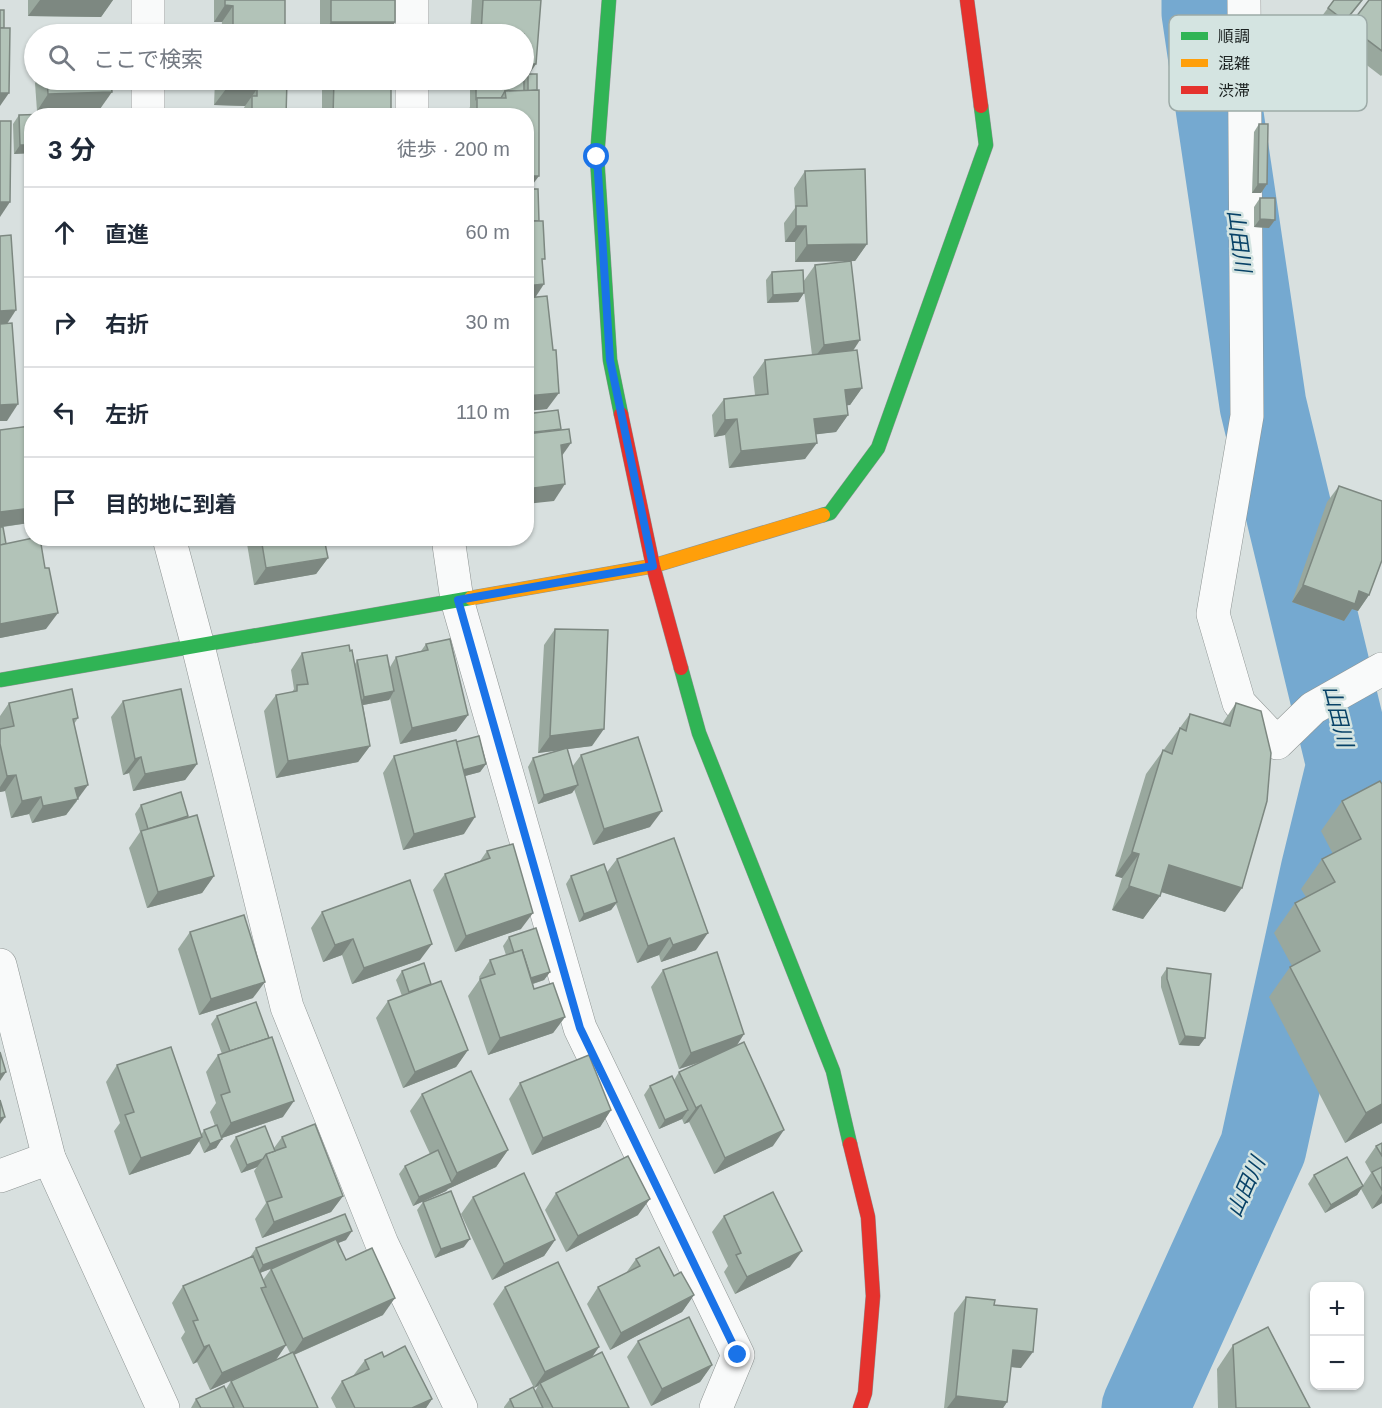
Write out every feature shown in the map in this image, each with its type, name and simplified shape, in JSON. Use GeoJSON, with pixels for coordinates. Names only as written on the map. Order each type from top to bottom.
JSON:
{"type":"FeatureCollection","features":[{"type":"Feature","properties":{"kind":"street"},"geometry":{"type":"LineString","coordinates":[[148,0],[148,24]]}},
{"type":"Feature","properties":{"kind":"street"},"geometry":{"type":"LineString","coordinates":[[412,0],[412,24]]}},
{"type":"Feature","properties":{"kind":"street"},"geometry":{"type":"LineString","coordinates":[[609,0],[597,157],[610,360],[653,566],[699,733],[833,1071],[868,1217],[873,1296],[865,1393],[860,1408]]}},
{"type":"Feature","properties":{"kind":"street"},"geometry":{"type":"LineString","coordinates":[[0,680],[653,566],[830,513],[878,448],[986,145],[968,0]]}},
{"type":"Feature","properties":{"kind":"street"},"geometry":{"type":"LineString","coordinates":[[1244,0],[1244,15]]}},
{"type":"Feature","properties":{"kind":"street"},"geometry":{"type":"LineString","coordinates":[[148,90],[148,108]]}},
{"type":"Feature","properties":{"kind":"street"},"geometry":{"type":"LineString","coordinates":[[412,90],[412,108]]}},
{"type":"Feature","properties":{"kind":"street"},"geometry":{"type":"LineString","coordinates":[[1245,111],[1247,416],[1213,614],[1239,703],[1277,743],[1313,708],[1382,669]]}},
{"type":"Feature","properties":{"kind":"street"},"geometry":{"type":"LineString","coordinates":[[171,546],[287,1007],[382,1244],[461,1408]]}},
{"type":"Feature","properties":{"kind":"street"},"geometry":{"type":"LineString","coordinates":[[449,546],[458,600],[580,1028],[738,1355],[716,1408]]}},
{"type":"Feature","properties":{"kind":"street"},"geometry":{"type":"LineString","coordinates":[[0,965],[49,1158],[163,1408]]}},
{"type":"Feature","properties":{"kind":"street"},"geometry":{"type":"LineString","coordinates":[[0,1176],[49,1158]]}},
{"type":"Feature","properties":{"kind":"building"},"geometry":{"type":"Polygon","coordinates":[[[225,0],[285,0],[285,24],[233,24],[233,6],[225,5],[225,0]]]}},
{"type":"Feature","properties":{"kind":"building"},"geometry":{"type":"Polygon","coordinates":[[[331,0],[395,0],[395,22],[331,22],[331,0]]]}},
{"type":"Feature","properties":{"kind":"building"},"geometry":{"type":"Polygon","coordinates":[[[483,0],[541,0],[536,64],[534,64],[534,24],[482,24],[483,0]]]}},
{"type":"Feature","properties":{"kind":"building"},"geometry":{"type":"Polygon","coordinates":[[[1334,0],[1362,0],[1350,15],[1337,15],[1328,8],[1334,0]]]}},
{"type":"Feature","properties":{"kind":"building"},"geometry":{"type":"Polygon","coordinates":[[[1369,0],[1382,0],[1382,51],[1367,40],[1367,15],[1357,15],[1369,0]]]}},
{"type":"Feature","properties":{"kind":"building"},"geometry":{"type":"Polygon","coordinates":[[[0,10],[4,10],[4,28],[0,28],[0,10]]]}},
{"type":"Feature","properties":{"kind":"building"},"geometry":{"type":"Polygon","coordinates":[[[0,28],[10,28],[9,93],[0,93],[0,28]]]}},
{"type":"Feature","properties":{"kind":"building"},"geometry":{"type":"Polygon","coordinates":[[[534,74],[537,74],[537,90],[528,91],[534,90],[534,74]]]}},
{"type":"Feature","properties":{"kind":"building"},"geometry":{"type":"Polygon","coordinates":[[[48,90],[112,90],[112,92],[48,94],[48,90]]]}},
{"type":"Feature","properties":{"kind":"building"},"geometry":{"type":"Polygon","coordinates":[[[257,90],[287,90],[286,108],[252,108],[252,96],[257,96],[257,90]]]}},
{"type":"Feature","properties":{"kind":"building"},"geometry":{"type":"Polygon","coordinates":[[[334,90],[391,90],[391,108],[333,108],[334,90]]]}},
{"type":"Feature","properties":{"kind":"building"},"geometry":{"type":"Polygon","coordinates":[[[476,90],[524,90],[505,91],[501,98],[476,99],[476,90]]]}},
{"type":"Feature","properties":{"kind":"building"},"geometry":{"type":"Polygon","coordinates":[[[539,90],[539,176],[534,176],[534,108],[477,108],[477,98],[506,98],[505,91],[539,90]]]}},
{"type":"Feature","properties":{"kind":"building"},"geometry":{"type":"Polygon","coordinates":[[[19,115],[24,115],[24,145],[20,145],[19,115]]]}},
{"type":"Feature","properties":{"kind":"building"},"geometry":{"type":"Polygon","coordinates":[[[0,121],[11,121],[10,202],[0,202],[0,121]]]}},
{"type":"Feature","properties":{"kind":"building"},"geometry":{"type":"Polygon","coordinates":[[[1259,124],[1268,124],[1267,184],[1258,184],[1259,124]]]}},
{"type":"Feature","properties":{"kind":"building"},"geometry":{"type":"Polygon","coordinates":[[[865,169],[867,244],[807,245],[806,226],[796,226],[796,206],[807,206],[805,171],[865,169]]]}},
{"type":"Feature","properties":{"kind":"building"},"geometry":{"type":"Polygon","coordinates":[[[534,189],[538,189],[539,221],[534,221],[534,189]]]}},
{"type":"Feature","properties":{"kind":"building"},"geometry":{"type":"Polygon","coordinates":[[[1260,198],[1275,198],[1275,220],[1260,219],[1260,198]]]}},
{"type":"Feature","properties":{"kind":"building"},"geometry":{"type":"Polygon","coordinates":[[[534,221],[543,221],[544,284],[534,285],[534,221]]]}},
{"type":"Feature","properties":{"kind":"building"},"geometry":{"type":"Polygon","coordinates":[[[11,235],[16,310],[0,311],[0,236],[11,235]]]}},
{"type":"Feature","properties":{"kind":"building"},"geometry":{"type":"Polygon","coordinates":[[[851,261],[860,340],[824,345],[815,265],[851,261]]]}},
{"type":"Feature","properties":{"kind":"building"},"geometry":{"type":"Polygon","coordinates":[[[803,270],[804,293],[773,295],[772,272],[803,270]]]}},
{"type":"Feature","properties":{"kind":"building"},"geometry":{"type":"Polygon","coordinates":[[[547,296],[553,350],[556,350],[559,393],[534,395],[534,297],[547,296]]]}},
{"type":"Feature","properties":{"kind":"building"},"geometry":{"type":"Polygon","coordinates":[[[12,323],[18,404],[0,405],[0,324],[12,323]]]}},
{"type":"Feature","properties":{"kind":"building"},"geometry":{"type":"Polygon","coordinates":[[[857,350],[862,388],[845,390],[848,415],[814,419],[817,443],[741,451],[737,419],[725,420],[724,399],[768,394],[765,360],[857,350]]]}},
{"type":"Feature","properties":{"kind":"building"},"geometry":{"type":"Polygon","coordinates":[[[558,410],[561,429],[534,432],[534,413],[558,410]]]}},
{"type":"Feature","properties":{"kind":"building"},"geometry":{"type":"Polygon","coordinates":[[[24,427],[24,509],[0,512],[0,430],[24,427]]]}},
{"type":"Feature","properties":{"kind":"building"},"geometry":{"type":"Polygon","coordinates":[[[569,429],[571,443],[561,445],[565,484],[534,488],[534,433],[569,429]]]}},
{"type":"Feature","properties":{"kind":"building"},"geometry":{"type":"Polygon","coordinates":[[[1339,486],[1382,501],[1382,560],[1369,595],[1359,591],[1355,604],[1303,585],[1339,486]]]}},
{"type":"Feature","properties":{"kind":"building"},"geometry":{"type":"Polygon","coordinates":[[[0,527],[3,527],[6,544],[0,545],[0,527]]]}},
{"type":"Feature","properties":{"kind":"building"},"geometry":{"type":"Polygon","coordinates":[[[24,540],[24,546],[41,546],[45,568],[49,568],[58,613],[0,624],[0,545],[24,540]]]}},
{"type":"Feature","properties":{"kind":"building"},"geometry":{"type":"Polygon","coordinates":[[[262,546],[326,546],[328,558],[266,568],[262,546]]]}},
{"type":"Feature","properties":{"kind":"building"},"geometry":{"type":"Polygon","coordinates":[[[555,629],[608,630],[604,729],[550,736],[555,629]]]}},
{"type":"Feature","properties":{"kind":"building"},"geometry":{"type":"Polygon","coordinates":[[[450,639],[468,715],[412,728],[396,657],[428,650],[426,644],[450,639]]]}},
{"type":"Feature","properties":{"kind":"building"},"geometry":{"type":"Polygon","coordinates":[[[349,645],[350,651],[352,650],[370,746],[288,761],[276,695],[297,691],[297,685],[308,684],[302,653],[349,645]]]}},
{"type":"Feature","properties":{"kind":"building"},"geometry":{"type":"Polygon","coordinates":[[[387,655],[394,691],[364,697],[357,660],[387,655]]]}},
{"type":"Feature","properties":{"kind":"building"},"geometry":{"type":"Polygon","coordinates":[[[72,689],[78,718],[73,719],[88,785],[75,788],[78,799],[43,806],[41,797],[22,801],[16,775],[7,776],[0,744],[0,729],[14,726],[9,703],[72,689]]]}},
{"type":"Feature","properties":{"kind":"building"},"geometry":{"type":"Polygon","coordinates":[[[181,689],[197,764],[145,774],[141,757],[135,759],[123,701],[181,689]]]}},
{"type":"Feature","properties":{"kind":"building"},"geometry":{"type":"Polygon","coordinates":[[[1236,703],[1261,711],[1271,753],[1267,801],[1242,888],[1169,865],[1160,896],[1129,886],[1139,854],[1132,852],[1163,750],[1172,754],[1180,728],[1186,731],[1190,714],[1230,726],[1236,703]]]}},
{"type":"Feature","properties":{"kind":"building"},"geometry":{"type":"Polygon","coordinates":[[[479,736],[486,764],[463,770],[456,742],[479,736]]]}},
{"type":"Feature","properties":{"kind":"building"},"geometry":{"type":"Polygon","coordinates":[[[638,737],[662,811],[604,829],[581,755],[638,737]]]}},
{"type":"Feature","properties":{"kind":"building"},"geometry":{"type":"Polygon","coordinates":[[[456,740],[475,817],[414,834],[394,756],[456,740]]]}},
{"type":"Feature","properties":{"kind":"building"},"geometry":{"type":"Polygon","coordinates":[[[567,748],[578,785],[544,795],[533,758],[567,748]]]}},
{"type":"Feature","properties":{"kind":"building"},"geometry":{"type":"Polygon","coordinates":[[[1380,781],[1382,784],[1382,1104],[1366,1113],[1290,967],[1320,951],[1295,903],[1335,882],[1322,859],[1361,839],[1342,801],[1380,781]]]}},
{"type":"Feature","properties":{"kind":"building"},"geometry":{"type":"Polygon","coordinates":[[[181,792],[188,816],[148,829],[141,805],[181,792]]]}},
{"type":"Feature","properties":{"kind":"building"},"geometry":{"type":"Polygon","coordinates":[[[197,815],[214,876],[158,892],[141,831],[197,815]]]}},
{"type":"Feature","properties":{"kind":"building"},"geometry":{"type":"Polygon","coordinates":[[[674,838],[708,933],[673,945],[670,938],[648,946],[617,859],[674,838]]]}},
{"type":"Feature","properties":{"kind":"building"},"geometry":{"type":"Polygon","coordinates":[[[513,844],[533,913],[466,936],[445,874],[490,858],[487,851],[513,844]]]}},
{"type":"Feature","properties":{"kind":"building"},"geometry":{"type":"Polygon","coordinates":[[[604,864],[617,902],[584,914],[571,876],[604,864]]]}},
{"type":"Feature","properties":{"kind":"building"},"geometry":{"type":"Polygon","coordinates":[[[410,880],[432,944],[364,968],[353,939],[335,945],[322,912],[410,880]]]}},
{"type":"Feature","properties":{"kind":"building"},"geometry":{"type":"Polygon","coordinates":[[[244,915],[265,982],[211,999],[190,932],[244,915]]]}},
{"type":"Feature","properties":{"kind":"building"},"geometry":{"type":"Polygon","coordinates":[[[536,928],[550,972],[531,978],[522,950],[514,953],[509,937],[536,928]]]}},
{"type":"Feature","properties":{"kind":"building"},"geometry":{"type":"Polygon","coordinates":[[[522,950],[534,989],[553,983],[565,1017],[500,1038],[480,979],[495,974],[490,960],[522,950]]]}},
{"type":"Feature","properties":{"kind":"building"},"geometry":{"type":"Polygon","coordinates":[[[717,952],[744,1034],[691,1053],[663,970],[717,952]]]}},
{"type":"Feature","properties":{"kind":"building"},"geometry":{"type":"Polygon","coordinates":[[[424,963],[431,984],[409,992],[402,971],[424,963]]]}},
{"type":"Feature","properties":{"kind":"building"},"geometry":{"type":"Polygon","coordinates":[[[1167,968],[1211,974],[1205,1038],[1185,1036],[1167,979],[1167,968]]]}},
{"type":"Feature","properties":{"kind":"building"},"geometry":{"type":"Polygon","coordinates":[[[441,981],[468,1050],[415,1072],[388,1001],[441,981]]]}},
{"type":"Feature","properties":{"kind":"building"},"geometry":{"type":"Polygon","coordinates":[[[256,1002],[269,1038],[230,1051],[217,1016],[256,1002]]]}},
{"type":"Feature","properties":{"kind":"building"},"geometry":{"type":"Polygon","coordinates":[[[272,1037],[294,1101],[231,1123],[221,1095],[230,1092],[218,1055],[272,1037]]]}},
{"type":"Feature","properties":{"kind":"building"},"geometry":{"type":"Polygon","coordinates":[[[744,1042],[784,1130],[725,1158],[701,1105],[696,1108],[679,1072],[744,1042]]]}},
{"type":"Feature","properties":{"kind":"building"},"geometry":{"type":"Polygon","coordinates":[[[171,1047],[202,1137],[141,1158],[125,1115],[134,1112],[117,1065],[171,1047]]]}},
{"type":"Feature","properties":{"kind":"building"},"geometry":{"type":"Polygon","coordinates":[[[0,1052],[6,1072],[0,1074],[0,1052]]]}},
{"type":"Feature","properties":{"kind":"building"},"geometry":{"type":"Polygon","coordinates":[[[589,1055],[611,1110],[543,1138],[520,1083],[589,1055]]]}},
{"type":"Feature","properties":{"kind":"building"},"geometry":{"type":"Polygon","coordinates":[[[471,1071],[508,1150],[457,1173],[422,1094],[471,1071]]]}},
{"type":"Feature","properties":{"kind":"building"},"geometry":{"type":"Polygon","coordinates":[[[672,1076],[688,1110],[665,1120],[650,1086],[672,1076]]]}},
{"type":"Feature","properties":{"kind":"building"},"geometry":{"type":"Polygon","coordinates":[[[0,1100],[5,1117],[0,1118],[0,1100]]]}},
{"type":"Feature","properties":{"kind":"building"},"geometry":{"type":"Polygon","coordinates":[[[315,1124],[343,1196],[274,1222],[267,1202],[282,1197],[266,1154],[286,1147],[282,1137],[315,1124]]]}},
{"type":"Feature","properties":{"kind":"building"},"geometry":{"type":"Polygon","coordinates":[[[217,1125],[222,1139],[210,1144],[204,1130],[217,1125]]]}},
{"type":"Feature","properties":{"kind":"building"},"geometry":{"type":"Polygon","coordinates":[[[265,1126],[275,1151],[247,1165],[236,1137],[265,1126]]]}},
{"type":"Feature","properties":{"kind":"building"},"geometry":{"type":"Polygon","coordinates":[[[1382,1143],[1382,1156],[1376,1146],[1382,1143]]]}},
{"type":"Feature","properties":{"kind":"building"},"geometry":{"type":"Polygon","coordinates":[[[438,1150],[452,1183],[419,1197],[405,1166],[438,1150]]]}},
{"type":"Feature","properties":{"kind":"building"},"geometry":{"type":"Polygon","coordinates":[[[628,1156],[650,1199],[578,1236],[556,1193],[628,1156]]]}},
{"type":"Feature","properties":{"kind":"building"},"geometry":{"type":"Polygon","coordinates":[[[1347,1157],[1363,1186],[1331,1205],[1314,1175],[1347,1157]]]}},
{"type":"Feature","properties":{"kind":"building"},"geometry":{"type":"Polygon","coordinates":[[[1382,1167],[1382,1190],[1372,1172],[1382,1167]]]}},
{"type":"Feature","properties":{"kind":"building"},"geometry":{"type":"Polygon","coordinates":[[[524,1173],[555,1240],[504,1264],[473,1197],[524,1173]]]}},
{"type":"Feature","properties":{"kind":"building"},"geometry":{"type":"Polygon","coordinates":[[[451,1191],[470,1239],[441,1249],[423,1202],[451,1191]]]}},
{"type":"Feature","properties":{"kind":"building"},"geometry":{"type":"Polygon","coordinates":[[[773,1192],[802,1251],[747,1277],[736,1255],[741,1253],[724,1216],[773,1192]]]}},
{"type":"Feature","properties":{"kind":"building"},"geometry":{"type":"Polygon","coordinates":[[[345,1214],[352,1231],[263,1265],[256,1248],[345,1214]]]}},
{"type":"Feature","properties":{"kind":"building"},"geometry":{"type":"Polygon","coordinates":[[[336,1239],[346,1260],[372,1248],[395,1298],[303,1339],[271,1269],[336,1239]]]}},
{"type":"Feature","properties":{"kind":"building"},"geometry":{"type":"Polygon","coordinates":[[[659,1247],[674,1276],[681,1272],[694,1295],[621,1333],[598,1287],[640,1266],[636,1259],[659,1247]]]}},
{"type":"Feature","properties":{"kind":"building"},"geometry":{"type":"Polygon","coordinates":[[[253,1256],[266,1287],[261,1288],[286,1345],[222,1373],[209,1345],[204,1347],[193,1321],[198,1320],[183,1286],[253,1256]]]}},
{"type":"Feature","properties":{"kind":"building"},"geometry":{"type":"Polygon","coordinates":[[[558,1262],[599,1347],[545,1372],[505,1287],[558,1262]]]}},
{"type":"Feature","properties":{"kind":"building"},"geometry":{"type":"Polygon","coordinates":[[[966,1297],[995,1300],[994,1305],[1037,1309],[1033,1352],[1013,1350],[1007,1402],[956,1396],[966,1297]]]}},
{"type":"Feature","properties":{"kind":"building"},"geometry":{"type":"Polygon","coordinates":[[[689,1317],[712,1365],[662,1389],[638,1341],[689,1317]]]}},
{"type":"Feature","properties":{"kind":"building"},"geometry":{"type":"Polygon","coordinates":[[[1268,1327],[1310,1408],[1236,1408],[1233,1345],[1268,1327]]]}},
{"type":"Feature","properties":{"kind":"building"},"geometry":{"type":"Polygon","coordinates":[[[405,1346],[432,1399],[412,1408],[355,1408],[342,1381],[369,1369],[365,1360],[382,1352],[384,1357],[405,1346]]]}},
{"type":"Feature","properties":{"kind":"building"},"geometry":{"type":"Polygon","coordinates":[[[293,1352],[318,1408],[244,1408],[231,1381],[293,1352]]]}},
{"type":"Feature","properties":{"kind":"building"},"geometry":{"type":"Polygon","coordinates":[[[602,1352],[629,1408],[553,1408],[540,1383],[602,1352]]]}},
{"type":"Feature","properties":{"kind":"building"},"geometry":{"type":"Polygon","coordinates":[[[224,1386],[234,1408],[201,1408],[196,1399],[224,1386]]]}},
{"type":"Feature","properties":{"kind":"building"},"geometry":{"type":"Polygon","coordinates":[[[533,1387],[543,1408],[514,1408],[510,1399],[533,1387]]]}},
{"type":"Feature","properties":{"kind":"waterway","name":"山田川"},"geometry":{"type":"LineString","coordinates":[[1205,0],[1205,15]]}},
{"type":"Feature","properties":{"kind":"waterway","name":"山田川"},"geometry":{"type":"LineString","coordinates":[[1145,1408],[1263,1148],[1324,871],[1350,765],[1263,405],[1220,111]]}},
{"type":"Feature","properties":{"kind":"traffic: fast"},"geometry":{"type":"LineString","coordinates":[[609,0],[597,157],[610,360],[621,414]]}},
{"type":"Feature","properties":{"kind":"traffic: fast"},"geometry":{"type":"LineString","coordinates":[[823,515],[830,513],[878,448],[986,145],[981,106]]}},
{"type":"Feature","properties":{"kind":"traffic: fast"},"geometry":{"type":"LineString","coordinates":[[0,680],[471,598]]}},
{"type":"Feature","properties":{"kind":"traffic: fast"},"geometry":{"type":"LineString","coordinates":[[681,668],[699,733],[833,1071],[850,1144]]}},
{"type":"Feature","properties":{"kind":"traffic: slow"},"geometry":{"type":"LineString","coordinates":[[471,598],[653,566],[823,515]]}},
{"type":"Feature","properties":{"kind":"traffic: jam"},"geometry":{"type":"LineString","coordinates":[[967,0],[981,106]]}},
{"type":"Feature","properties":{"kind":"traffic: jam"},"geometry":{"type":"LineString","coordinates":[[621,414],[653,566],[681,668]]}},
{"type":"Feature","properties":{"kind":"traffic: jam"},"geometry":{"type":"LineString","coordinates":[[850,1144],[868,1217],[873,1296],[865,1393],[860,1408]]}},
{"type":"Feature","properties":{"kind":"route"},"geometry":{"type":"LineString","coordinates":[[597,157],[610,360],[653,566],[458,600],[580,1028],[738,1355]]}}]}
